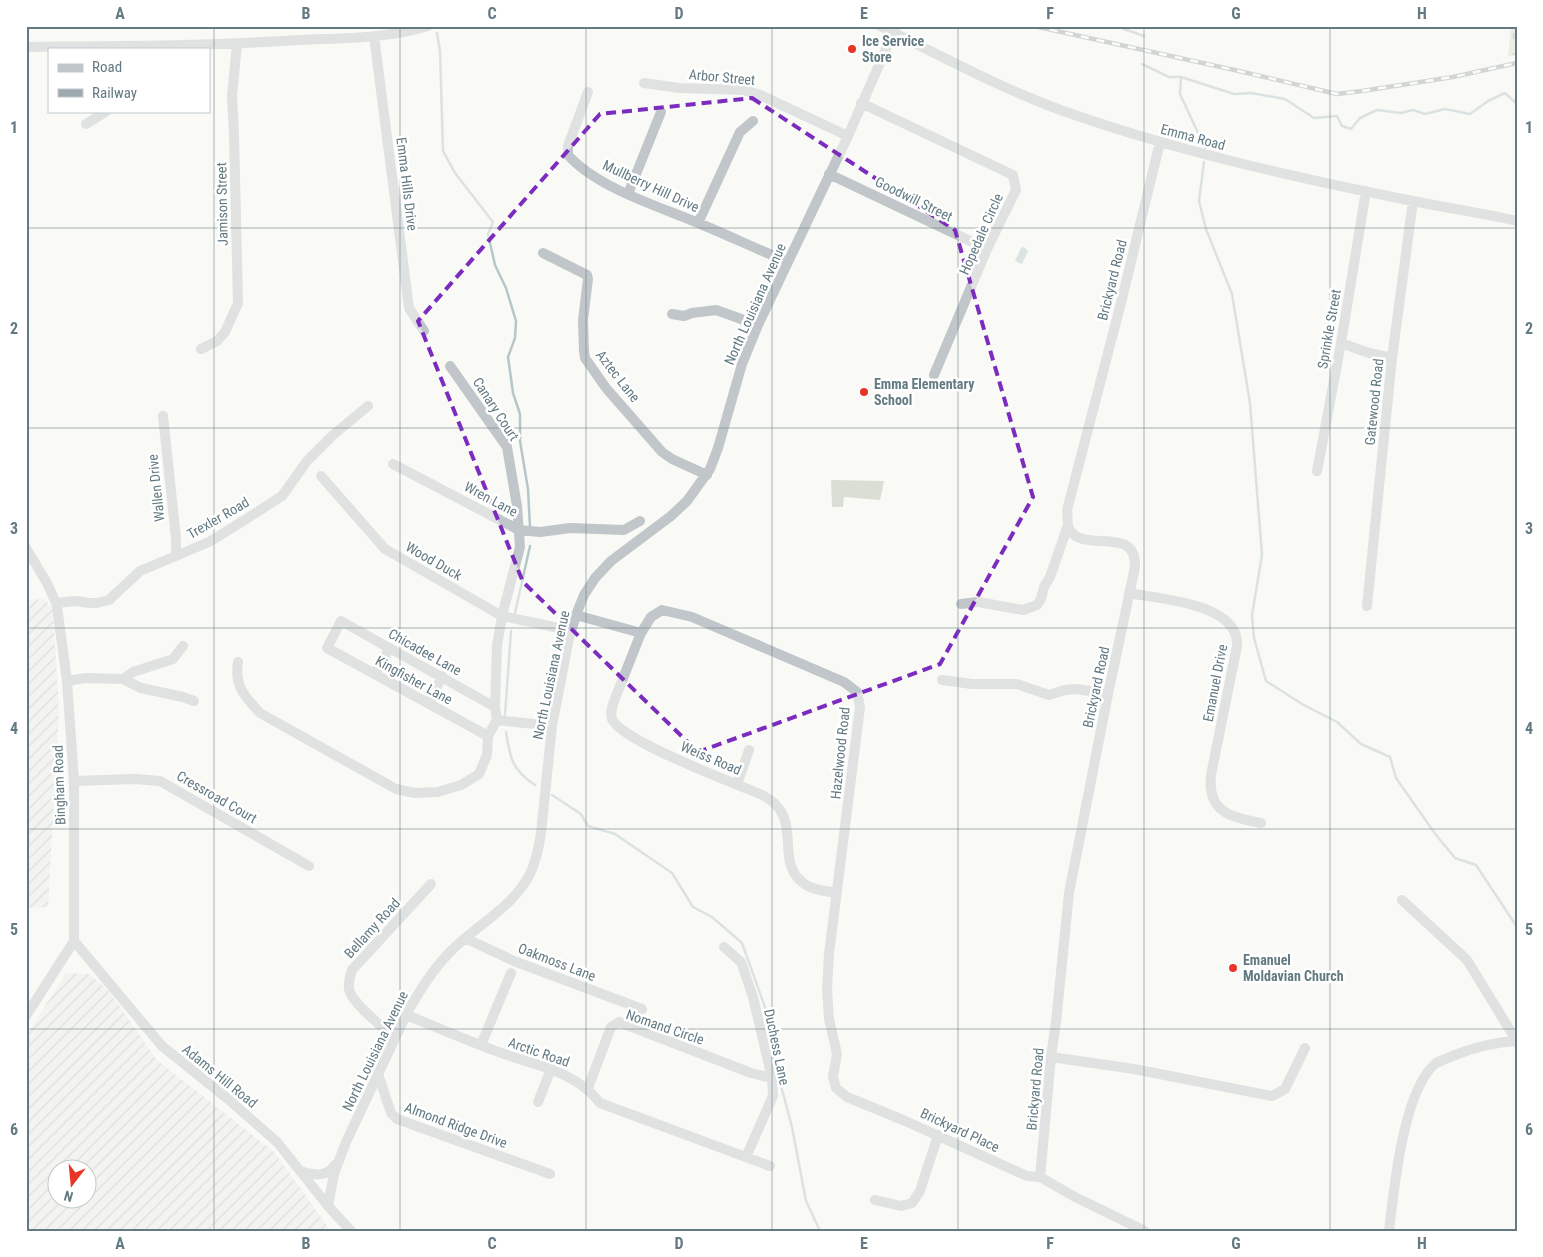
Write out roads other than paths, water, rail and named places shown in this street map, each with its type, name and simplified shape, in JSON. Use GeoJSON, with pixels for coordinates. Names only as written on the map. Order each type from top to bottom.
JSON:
{"type":"FeatureCollection","features":[{"type":"Feature","properties":{"kind":"street"},"geometry":{"type":"LineString","coordinates":[[210,49],[237,44],[374,36],[428,26]]}},
{"type":"Feature","properties":{"kind":"street","name":"Emma Road"},"geometry":{"type":"LineString","coordinates":[[880,26],[894,29],[993,82],[1067,112],[1160,142],[1214,157],[1366,191],[1517,221]]}},
{"type":"Feature","properties":{"kind":"street","name":"North Louisiana Avenue"},"geometry":{"type":"LineString","coordinates":[[328,1206],[334,1174],[341,1156],[406,1015],[429,977],[448,954],[511,900],[522,888],[534,864],[541,833],[552,726],[576,614],[584,595],[595,578],[611,562],[671,516],[687,501],[707,474],[718,448],[742,364],[758,325],[848,136],[894,29]]}},
{"type":"Feature","properties":{"kind":"street","name":"Emma Hills Drive"},"geometry":{"type":"LineString","coordinates":[[374,36],[409,308],[424,331]]}},
{"type":"Feature","properties":{"kind":"street","name":"Jamison Street"},"geometry":{"type":"LineString","coordinates":[[201,350],[218,341],[225,332],[238,303],[232,96],[237,44]]}},
{"type":"Feature","properties":{"kind":"street"},"geometry":{"type":"LineString","coordinates":[[26,47],[118,48]]}},
{"type":"Feature","properties":{"kind":"street","name":"Arbor Street"},"geometry":{"type":"LineString","coordinates":[[644,83],[679,88],[743,90],[758,94],[848,136]]}},
{"type":"Feature","properties":{"kind":"street","name":"Mullberry Hill Drive"},"geometry":{"type":"LineString","coordinates":[[588,92],[568,146],[568,155],[577,164],[628,194],[788,262]]}},
{"type":"Feature","properties":{"kind":"street","name":"Hopedale Circle"},"geometry":{"type":"LineString","coordinates":[[861,103],[1013,174],[1016,190],[987,250],[934,375]]}},
{"type":"Feature","properties":{"kind":"street"},"geometry":{"type":"LineString","coordinates":[[86,124],[105,112]]}},
{"type":"Feature","properties":{"kind":"street"},"geometry":{"type":"LineString","coordinates":[[628,194],[662,112]]}},
{"type":"Feature","properties":{"kind":"street"},"geometry":{"type":"LineString","coordinates":[[698,223],[740,132],[753,121]]}},
{"type":"Feature","properties":{"kind":"street","name":"Brickyard Road"},"geometry":{"type":"LineString","coordinates":[[1040,1177],[1050,1057],[1056,1022],[1069,893],[1135,567],[1135,559],[1132,552],[1119,542],[1082,539],[1073,534],[1068,526],[1067,510],[1122,299],[1160,142]]}},
{"type":"Feature","properties":{"kind":"street","name":"Goodwill Street"},"geometry":{"type":"LineString","coordinates":[[829,174],[987,250]]}},
{"type":"Feature","properties":{"kind":"street","name":"Sprinkle Street"},"geometry":{"type":"LineString","coordinates":[[1317,472],[1342,343],[1366,191]]}},
{"type":"Feature","properties":{"kind":"street","name":"Gatewood Road"},"geometry":{"type":"LineString","coordinates":[[1367,606],[1392,358],[1413,201]]}},
{"type":"Feature","properties":{"kind":"street","name":"Aztec Lane"},"geometry":{"type":"LineString","coordinates":[[543,253],[587,275],[583,320],[584,352],[592,370],[662,452],[672,459],[707,474]]}},
{"type":"Feature","properties":{"kind":"street"},"geometry":{"type":"LineString","coordinates":[[672,314],[684,316],[716,310],[758,325]]}},
{"type":"Feature","properties":{"kind":"street"},"geometry":{"type":"LineString","coordinates":[[1342,343],[1369,353],[1392,358]]}},
{"type":"Feature","properties":{"kind":"street","name":"Canary Court"},"geometry":{"type":"LineString","coordinates":[[450,366],[507,447],[517,506],[520,547],[502,616],[497,646],[495,707],[497,720]]}},
{"type":"Feature","properties":{"kind":"street","name":"Trexler Road"},"geometry":{"type":"LineString","coordinates":[[56,603],[77,600],[97,603],[109,600],[140,572],[209,542],[282,496],[306,461],[333,435],[368,406]]}},
{"type":"Feature","properties":{"kind":"street","name":"Wallen Drive"},"geometry":{"type":"LineString","coordinates":[[163,416],[176,538],[176,556]]}},
{"type":"Feature","properties":{"kind":"street","name":"Wren Lane"},"geometry":{"type":"LineString","coordinates":[[393,464],[519,530],[540,532],[570,528],[624,530],[640,521]]}},
{"type":"Feature","properties":{"kind":"street","name":"Wood Duck"},"geometry":{"type":"LineString","coordinates":[[321,476],[385,549],[502,616],[559,628]]}},
{"type":"Feature","properties":{"kind":"street"},"geometry":{"type":"LineString","coordinates":[[962,604],[978,602],[1023,610],[1037,605],[1050,577],[1068,526]]}},
{"type":"Feature","properties":{"kind":"street","name":"Bingham Road"},"geometry":{"type":"LineString","coordinates":[[26,548],[48,584],[56,603],[67,681],[74,781],[74,941]]}},
{"type":"Feature","properties":{"kind":"street","name":"Emanuel Drive"},"geometry":{"type":"LineString","coordinates":[[1129,593],[1204,608],[1225,621],[1236,633],[1237,646],[1210,789],[1215,803],[1225,811],[1238,818],[1261,823]]}},
{"type":"Feature","properties":{"kind":"street","name":"Hazelwood Road"},"geometry":{"type":"LineString","coordinates":[[641,633],[651,617],[662,610],[692,617],[844,682],[857,692],[860,707],[829,954],[827,988],[829,1019],[837,1054],[833,1077],[836,1088],[847,1097],[870,1105]]}},
{"type":"Feature","properties":{"kind":"street"},"geometry":{"type":"LineString","coordinates":[[576,614],[641,633]]}},
{"type":"Feature","properties":{"kind":"street","name":"Chicadee Lane"},"geometry":{"type":"LineString","coordinates":[[341,621],[495,707]]}},
{"type":"Feature","properties":{"kind":"street","name":"Kingfisher Lane"},"geometry":{"type":"LineString","coordinates":[[341,621],[326,648],[488,736]]}},
{"type":"Feature","properties":{"kind":"street","name":"Weiss Road"},"geometry":{"type":"LineString","coordinates":[[641,633],[611,712],[612,720],[624,732],[660,752],[771,800],[785,817],[790,866],[800,881],[812,888],[837,893]]}},
{"type":"Feature","properties":{"kind":"street"},"geometry":{"type":"LineString","coordinates":[[122,679],[133,672],[161,664],[173,658],[183,646]]}},
{"type":"Feature","properties":{"kind":"street"},"geometry":{"type":"LineString","coordinates":[[375,674],[390,648]]}},
{"type":"Feature","properties":{"kind":"street"},"geometry":{"type":"LineString","coordinates":[[238,662],[236,674],[243,695],[260,713],[396,789],[415,793],[438,792],[461,785],[479,774],[487,755],[488,736],[497,720],[552,726]]}},
{"type":"Feature","properties":{"kind":"street"},"geometry":{"type":"LineString","coordinates":[[429,704],[442,676]]}},
{"type":"Feature","properties":{"kind":"street"},"geometry":{"type":"LineString","coordinates":[[67,681],[86,678],[122,679],[140,688],[194,701]]}},
{"type":"Feature","properties":{"kind":"street"},"geometry":{"type":"LineString","coordinates":[[942,680],[972,684],[1017,684],[1049,695],[1076,689],[1108,694]]}},
{"type":"Feature","properties":{"kind":"street"},"geometry":{"type":"LineString","coordinates":[[737,784],[749,750]]}},
{"type":"Feature","properties":{"kind":"street","name":"Cressroad Court"},"geometry":{"type":"LineString","coordinates":[[74,781],[160,780],[309,866]]}},
{"type":"Feature","properties":{"kind":"street","name":"Bellamy Road"},"geometry":{"type":"LineString","coordinates":[[395,1038],[355,1000],[349,991],[349,980],[352,970],[431,884]]}},
{"type":"Feature","properties":{"kind":"street"},"geometry":{"type":"LineString","coordinates":[[1389,1231],[1401,1144],[1412,1104],[1422,1080],[1436,1063],[1475,1047],[1516,1040],[1467,960],[1402,900]]}},
{"type":"Feature","properties":{"kind":"street","name":"Oakmoss Lane"},"geometry":{"type":"LineString","coordinates":[[465,938],[514,961],[642,1009]]}},
{"type":"Feature","properties":{"kind":"street"},"geometry":{"type":"LineString","coordinates":[[26,1016],[74,941]]}},
{"type":"Feature","properties":{"kind":"street","name":"Adams Hill Road"},"geometry":{"type":"LineString","coordinates":[[74,941],[162,1046],[228,1099],[277,1142],[328,1206],[351,1231]]}},
{"type":"Feature","properties":{"kind":"street","name":"Duchess Lane"},"geometry":{"type":"LineString","coordinates":[[724,947],[741,962],[752,997],[772,1078],[773,1096],[746,1157]]}},
{"type":"Feature","properties":{"kind":"street"},"geometry":{"type":"LineString","coordinates":[[481,1045],[511,973]]}},
{"type":"Feature","properties":{"kind":"street","name":"Arctic Road"},"geometry":{"type":"LineString","coordinates":[[406,1015],[572,1078],[588,1088],[600,1103],[770,1166]]}},
{"type":"Feature","properties":{"kind":"street","name":"Nomand Circle"},"geometry":{"type":"LineString","coordinates":[[588,1088],[611,1027],[619,1022],[751,1073],[772,1078]]}},
{"type":"Feature","properties":{"kind":"street"},"geometry":{"type":"LineString","coordinates":[[1050,1057],[1134,1069],[1272,1096],[1285,1089],[1306,1048]]}},
{"type":"Feature","properties":{"kind":"street"},"geometry":{"type":"LineString","coordinates":[[538,1102],[551,1069]]}},
{"type":"Feature","properties":{"kind":"street","name":"Almond Ridge Drive"},"geometry":{"type":"LineString","coordinates":[[378,1074],[391,1114],[396,1119],[550,1174]]}},
{"type":"Feature","properties":{"kind":"street","name":"Brickyard Place"},"geometry":{"type":"LineString","coordinates":[[870,1105],[1027,1176],[1040,1177]]}},
{"type":"Feature","properties":{"kind":"street"},"geometry":{"type":"LineString","coordinates":[[875,1200],[901,1206],[912,1203],[920,1192],[938,1135]]}},
{"type":"Feature","properties":{"kind":"street"},"geometry":{"type":"LineString","coordinates":[[300,1171],[318,1175],[328,1173],[341,1156]]}},
{"type":"Feature","properties":{"kind":"street"},"geometry":{"type":"LineString","coordinates":[[1040,1177],[1075,1198],[1145,1231]]}},
{"type":"Feature","properties":{"kind":"waterway"},"geometry":{"type":"LineString","coordinates":[[1121,26],[1124,29],[1144,36]]}},
{"type":"Feature","properties":{"kind":"waterway"},"geometry":{"type":"LineString","coordinates":[[437,33],[440,51],[443,151],[455,173],[493,222],[488,234],[495,265],[506,288],[516,321],[515,338],[508,357],[513,393],[520,414],[520,441],[528,489],[530,527]]}},
{"type":"Feature","properties":{"kind":"waterway"},"geometry":{"type":"LineString","coordinates":[[1142,64],[1169,77],[1181,77],[1234,94],[1251,93],[1285,99],[1314,118],[1337,116],[1342,126],[1351,129],[1360,118],[1377,110],[1401,113],[1413,110],[1425,114],[1445,109],[1470,114],[1488,101],[1505,93],[1517,104]]}},
{"type":"Feature","properties":{"kind":"waterway"},"geometry":{"type":"LineString","coordinates":[[1181,77],[1180,94],[1205,148]]}},
{"type":"Feature","properties":{"kind":"waterway"},"geometry":{"type":"LineString","coordinates":[[1204,162],[1199,201],[1206,229],[1232,294],[1250,403],[1262,555],[1252,615],[1254,638],[1266,681],[1302,704],[1337,722],[1361,744],[1390,757],[1396,778],[1436,835],[1455,858],[1476,865],[1517,927]]}},
{"type":"Feature","properties":{"kind":"waterway"},"geometry":{"type":"LineString","coordinates":[[515,613],[530,546]]}},
{"type":"Feature","properties":{"kind":"waterway"},"geometry":{"type":"LineString","coordinates":[[505,715],[511,631]]}},
{"type":"Feature","properties":{"kind":"waterway"},"geometry":{"type":"LineString","coordinates":[[506,732],[513,763],[521,774],[535,785]]}},
{"type":"Feature","properties":{"kind":"waterway"},"geometry":{"type":"LineString","coordinates":[[552,795],[581,814],[588,826],[615,834],[672,873],[693,907],[712,917],[742,943],[766,1010],[772,1052],[792,1127],[806,1201],[820,1231]]}},
{"type":"Feature","properties":{"kind":"railway"},"geometry":{"type":"LineString","coordinates":[[1034,26],[1337,94],[1453,77],[1517,63]]}},
{"type":"Feature","properties":{"kind":"place","name":"Ice Service Store"},"geometry":{"type":"Point","coordinates":[852,49]}},
{"type":"Feature","properties":{"kind":"place","name":"Emma Elementary School"},"geometry":{"type":"Point","coordinates":[864,392]}},
{"type":"Feature","properties":{"kind":"place","name":"Emanuel Moldavian Church"},"geometry":{"type":"Point","coordinates":[1233,968]}}]}
